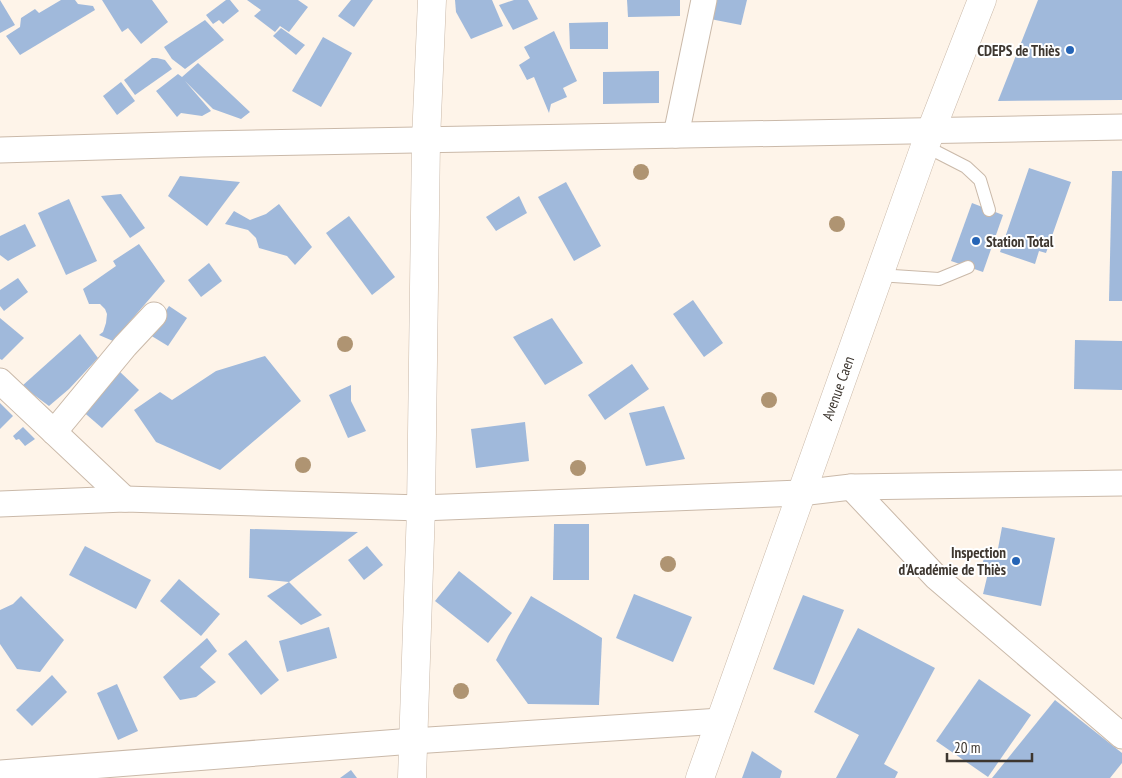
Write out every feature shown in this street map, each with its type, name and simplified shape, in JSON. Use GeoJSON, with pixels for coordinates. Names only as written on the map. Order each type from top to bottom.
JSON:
{"type":"FeatureCollection","features":[{"type":"Feature","properties":{"kind":"main road"},"geometry":{"type":"LineString","coordinates":[[412,778],[421,508],[426,140],[432,0]]}},
{"type":"Feature","properties":{"kind":"main road","name":"Avenue Caen"},"geometry":{"type":"LineString","coordinates":[[700,778],[878,275],[928,138],[982,0]]}},
{"type":"Feature","properties":{"kind":"street"},"geometry":{"type":"LineString","coordinates":[[676,135],[704,0]]}},
{"type":"Feature","properties":{"kind":"street"},"geometry":{"type":"LineString","coordinates":[[0,150],[676,135],[928,138],[1122,127]]}},
{"type":"Feature","properties":{"kind":"street"},"geometry":{"type":"LineString","coordinates":[[54,432],[125,346],[154,315]]}},
{"type":"Feature","properties":{"kind":"street"},"geometry":{"type":"LineString","coordinates":[[0,381],[126,499]]}},
{"type":"Feature","properties":{"kind":"street"},"geometry":{"type":"LineString","coordinates":[[0,504],[126,499],[421,508],[800,493],[851,487],[1122,483]]}},
{"type":"Feature","properties":{"kind":"street"},"geometry":{"type":"LineString","coordinates":[[851,487],[936,577],[1122,736]]}},
{"type":"Feature","properties":{"kind":"street"},"geometry":{"type":"LineString","coordinates":[[0,774],[413,741],[721,721]]}},
{"type":"Feature","properties":{"kind":"lane"},"geometry":{"type":"LineString","coordinates":[[928,138],[980,180],[989,210]]}},
{"type":"Feature","properties":{"kind":"lane"},"geometry":{"type":"LineString","coordinates":[[878,275],[939,279],[968,267]]}},
{"type":"Feature","properties":{"kind":"building"},"geometry":{"type":"Polygon","coordinates":[[[0,0],[15,25],[0,33],[0,0]]]}},
{"type":"Feature","properties":{"kind":"building"},"geometry":{"type":"Polygon","coordinates":[[[61,0],[75,0],[78,4],[93,6],[95,10],[20,55],[6,36],[20,27],[21,18],[35,9],[39,13],[61,0]]]}},
{"type":"Feature","properties":{"kind":"building"},"geometry":{"type":"Polygon","coordinates":[[[102,0],[152,0],[168,22],[141,44],[128,28],[122,32],[102,0]]]}},
{"type":"Feature","properties":{"kind":"building"},"geometry":{"type":"Polygon","coordinates":[[[226,0],[230,0],[239,11],[223,24],[219,20],[213,24],[206,15],[226,0]]]}},
{"type":"Feature","properties":{"kind":"building"},"geometry":{"type":"Polygon","coordinates":[[[247,0],[298,0],[308,7],[289,32],[280,26],[275,32],[254,16],[261,10],[247,0]]]}},
{"type":"Feature","properties":{"kind":"building"},"geometry":{"type":"Polygon","coordinates":[[[351,0],[373,0],[354,27],[338,16],[351,0]]]}},
{"type":"Feature","properties":{"kind":"building"},"geometry":{"type":"Polygon","coordinates":[[[455,0],[492,0],[503,26],[471,39],[456,12],[455,0]]]}},
{"type":"Feature","properties":{"kind":"building"},"geometry":{"type":"Polygon","coordinates":[[[514,0],[528,0],[538,19],[513,30],[499,5],[514,0]]]}},
{"type":"Feature","properties":{"kind":"building"},"geometry":{"type":"Polygon","coordinates":[[[627,0],[680,0],[680,16],[628,17],[627,0]]]}},
{"type":"Feature","properties":{"kind":"building"},"geometry":{"type":"Polygon","coordinates":[[[709,0],[747,0],[741,25],[705,18],[709,0]]]}},
{"type":"Feature","properties":{"kind":"building","name":"CDEPS de Thiès"},"geometry":{"type":"Polygon","coordinates":[[[1038,0],[1122,0],[1122,100],[998,101],[1038,0]]]}},
{"type":"Feature","properties":{"kind":"building"},"geometry":{"type":"Polygon","coordinates":[[[205,20],[224,40],[185,69],[172,59],[164,47],[205,20]]]}},
{"type":"Feature","properties":{"kind":"building"},"geometry":{"type":"Polygon","coordinates":[[[608,22],[608,49],[570,49],[569,23],[608,22]]]}},
{"type":"Feature","properties":{"kind":"building"},"geometry":{"type":"Polygon","coordinates":[[[281,28],[305,45],[296,55],[273,36],[281,28]]]}},
{"type":"Feature","properties":{"kind":"building"},"geometry":{"type":"Polygon","coordinates":[[[554,31],[577,81],[563,88],[567,97],[551,104],[549,113],[534,77],[527,80],[519,65],[530,58],[524,47],[554,31]]]}},
{"type":"Feature","properties":{"kind":"building"},"geometry":{"type":"Polygon","coordinates":[[[323,37],[352,53],[321,107],[292,91],[323,37]]]}},
{"type":"Feature","properties":{"kind":"building"},"geometry":{"type":"Polygon","coordinates":[[[152,58],[165,60],[172,69],[135,95],[124,80],[152,58]]]}},
{"type":"Feature","properties":{"kind":"building"},"geometry":{"type":"Polygon","coordinates":[[[198,63],[250,112],[241,119],[213,109],[185,81],[211,111],[202,116],[181,113],[177,117],[156,91],[178,74],[182,77],[198,63]]]}},
{"type":"Feature","properties":{"kind":"building"},"geometry":{"type":"Polygon","coordinates":[[[659,71],[659,103],[603,104],[603,72],[659,71]]]}},
{"type":"Feature","properties":{"kind":"building"},"geometry":{"type":"Polygon","coordinates":[[[121,82],[135,101],[117,115],[103,96],[121,82]]]}},
{"type":"Feature","properties":{"kind":"building"},"geometry":{"type":"Polygon","coordinates":[[[1029,168],[1071,182],[1046,253],[1039,251],[1035,264],[1000,252],[1029,168]]]}},
{"type":"Feature","properties":{"kind":"building"},"geometry":{"type":"Polygon","coordinates":[[[1112,171],[1122,171],[1122,301],[1109,301],[1112,171]]]}},
{"type":"Feature","properties":{"kind":"building"},"geometry":{"type":"Polygon","coordinates":[[[180,176],[240,182],[207,226],[168,196],[180,176]]]}},
{"type":"Feature","properties":{"kind":"building"},"geometry":{"type":"Polygon","coordinates":[[[566,182],[601,246],[574,261],[538,197],[566,182]]]}},
{"type":"Feature","properties":{"kind":"building"},"geometry":{"type":"Polygon","coordinates":[[[121,194],[145,228],[130,238],[101,196],[121,194]]]}},
{"type":"Feature","properties":{"kind":"building"},"geometry":{"type":"Polygon","coordinates":[[[519,196],[527,213],[496,231],[486,217],[519,196]]]}},
{"type":"Feature","properties":{"kind":"building"},"geometry":{"type":"Polygon","coordinates":[[[69,199],[97,261],[66,275],[38,213],[69,199]]]}},
{"type":"Feature","properties":{"kind":"building"},"geometry":{"type":"Polygon","coordinates":[[[972,203],[1003,215],[983,272],[951,261],[972,203]]]}},
{"type":"Feature","properties":{"kind":"building"},"geometry":{"type":"Polygon","coordinates":[[[279,204],[312,247],[295,265],[287,256],[259,248],[256,238],[248,230],[225,224],[234,211],[250,220],[266,214],[279,204]]]}},
{"type":"Feature","properties":{"kind":"building"},"geometry":{"type":"Polygon","coordinates":[[[349,216],[395,277],[372,295],[326,233],[349,216]]]}},
{"type":"Feature","properties":{"kind":"building"},"geometry":{"type":"Polygon","coordinates":[[[25,224],[36,246],[8,261],[0,255],[0,236],[25,224]]]}},
{"type":"Feature","properties":{"kind":"building"},"geometry":{"type":"Polygon","coordinates":[[[139,244],[165,281],[113,341],[99,335],[103,332],[107,314],[100,304],[89,304],[83,289],[116,266],[113,261],[139,244]]]}},
{"type":"Feature","properties":{"kind":"building"},"geometry":{"type":"Polygon","coordinates":[[[209,263],[222,281],[201,297],[188,280],[209,263]]]}},
{"type":"Feature","properties":{"kind":"building"},"geometry":{"type":"Polygon","coordinates":[[[18,278],[28,292],[4,311],[0,306],[0,290],[18,278]]]}},
{"type":"Feature","properties":{"kind":"building"},"geometry":{"type":"Polygon","coordinates":[[[693,300],[723,343],[704,357],[673,314],[693,300]]]}},
{"type":"Feature","properties":{"kind":"building"},"geometry":{"type":"Polygon","coordinates":[[[169,306],[187,318],[168,346],[150,335],[169,306]]]}},
{"type":"Feature","properties":{"kind":"building"},"geometry":{"type":"Polygon","coordinates":[[[0,318],[24,338],[2,360],[0,359],[0,318]]]}},
{"type":"Feature","properties":{"kind":"building"},"geometry":{"type":"Polygon","coordinates":[[[552,318],[583,363],[545,385],[513,337],[552,318]]]}},
{"type":"Feature","properties":{"kind":"building"},"geometry":{"type":"Polygon","coordinates":[[[80,334],[98,358],[69,389],[49,406],[22,386],[80,334]]]}},
{"type":"Feature","properties":{"kind":"building"},"geometry":{"type":"Polygon","coordinates":[[[1075,340],[1122,341],[1122,390],[1074,389],[1075,340]]]}},
{"type":"Feature","properties":{"kind":"building"},"geometry":{"type":"Polygon","coordinates":[[[265,356],[301,401],[220,470],[156,442],[134,410],[160,392],[172,400],[216,371],[265,356]]]}},
{"type":"Feature","properties":{"kind":"building"},"geometry":{"type":"Polygon","coordinates":[[[632,364],[649,389],[605,420],[588,395],[632,364]]]}},
{"type":"Feature","properties":{"kind":"building"},"geometry":{"type":"Polygon","coordinates":[[[118,370],[139,390],[102,428],[80,409],[118,370]]]}},
{"type":"Feature","properties":{"kind":"building"},"geometry":{"type":"Polygon","coordinates":[[[351,385],[351,401],[366,431],[348,438],[329,395],[351,385]]]}},
{"type":"Feature","properties":{"kind":"building"},"geometry":{"type":"Polygon","coordinates":[[[0,403],[13,416],[0,429],[0,403]]]}},
{"type":"Feature","properties":{"kind":"building"},"geometry":{"type":"Polygon","coordinates":[[[664,406],[685,459],[646,466],[629,413],[664,406]]]}},
{"type":"Feature","properties":{"kind":"building"},"geometry":{"type":"Polygon","coordinates":[[[525,422],[529,461],[476,468],[471,429],[525,422]]]}},
{"type":"Feature","properties":{"kind":"building"},"geometry":{"type":"Polygon","coordinates":[[[23,427],[35,439],[25,446],[19,439],[16,440],[13,436],[23,427]]]}},
{"type":"Feature","properties":{"kind":"building"},"geometry":{"type":"Polygon","coordinates":[[[554,524],[589,524],[589,580],[553,580],[554,524]]]}},
{"type":"Feature","properties":{"kind":"building","name":"Inspection d'Académie de Thiès"},"geometry":{"type":"Polygon","coordinates":[[[1002,527],[1055,538],[1041,606],[983,594],[989,569],[982,567],[985,552],[997,554],[1002,527]]]}},
{"type":"Feature","properties":{"kind":"building"},"geometry":{"type":"Polygon","coordinates":[[[250,529],[358,532],[289,582],[249,578],[250,529]]]}},
{"type":"Feature","properties":{"kind":"building"},"geometry":{"type":"Polygon","coordinates":[[[85,546],[151,580],[136,609],[69,575],[85,546]]]}},
{"type":"Feature","properties":{"kind":"building"},"geometry":{"type":"Polygon","coordinates":[[[367,546],[383,565],[364,580],[348,560],[367,546]]]}},
{"type":"Feature","properties":{"kind":"building"},"geometry":{"type":"Polygon","coordinates":[[[459,571],[512,613],[488,643],[435,601],[459,571]]]}},
{"type":"Feature","properties":{"kind":"building"},"geometry":{"type":"Polygon","coordinates":[[[179,579],[220,614],[201,636],[160,601],[179,579]]]}},
{"type":"Feature","properties":{"kind":"building"},"geometry":{"type":"Polygon","coordinates":[[[289,582],[322,615],[301,625],[267,596],[289,582]]]}},
{"type":"Feature","properties":{"kind":"building"},"geometry":{"type":"Polygon","coordinates":[[[634,594],[692,617],[673,662],[616,638],[634,594]]]}},
{"type":"Feature","properties":{"kind":"building"},"geometry":{"type":"Polygon","coordinates":[[[803,595],[844,610],[814,685],[773,669],[803,595]]]}},
{"type":"Feature","properties":{"kind":"building"},"geometry":{"type":"Polygon","coordinates":[[[21,596],[64,640],[40,672],[17,669],[0,644],[0,610],[13,604],[21,596]]]}},
{"type":"Feature","properties":{"kind":"building"},"geometry":{"type":"Polygon","coordinates":[[[531,596],[602,638],[599,705],[528,704],[496,660],[531,596]]]}},
{"type":"Feature","properties":{"kind":"building"},"geometry":{"type":"Polygon","coordinates":[[[329,627],[337,658],[287,672],[279,641],[329,627]]]}},
{"type":"Feature","properties":{"kind":"building"},"geometry":{"type":"Polygon","coordinates":[[[858,628],[935,668],[884,764],[898,772],[895,778],[836,778],[859,735],[814,712],[858,628]]]}},
{"type":"Feature","properties":{"kind":"building"},"geometry":{"type":"Polygon","coordinates":[[[207,638],[217,651],[200,667],[216,682],[196,697],[180,700],[163,677],[207,638]]]}},
{"type":"Feature","properties":{"kind":"building"},"geometry":{"type":"Polygon","coordinates":[[[246,640],[279,680],[261,695],[228,654],[246,640]]]}},
{"type":"Feature","properties":{"kind":"building"},"geometry":{"type":"Polygon","coordinates":[[[52,675],[67,692],[32,726],[16,710],[52,675]]]}},
{"type":"Feature","properties":{"kind":"building"},"geometry":{"type":"Polygon","coordinates":[[[979,679],[1031,715],[988,777],[936,741],[979,679]]]}},
{"type":"Feature","properties":{"kind":"building"},"geometry":{"type":"Polygon","coordinates":[[[117,684],[138,731],[118,740],[97,693],[117,684]]]}},
{"type":"Feature","properties":{"kind":"building"},"geometry":{"type":"Polygon","coordinates":[[[1055,700],[1122,753],[1122,763],[1110,778],[992,778],[1055,700]]]}},
{"type":"Feature","properties":{"kind":"building"},"geometry":{"type":"Polygon","coordinates":[[[752,751],[782,771],[780,778],[742,778],[752,751]]]}},
{"type":"Feature","properties":{"kind":"building"},"geometry":{"type":"Polygon","coordinates":[[[351,770],[357,778],[340,778],[351,770]]]}},
{"type":"Feature","properties":{"kind":"place","name":"CDEPS de Thiès"},"geometry":{"type":"Point","coordinates":[1070,50]}},
{"type":"Feature","properties":{"kind":"place","name":"Station Total"},"geometry":{"type":"Point","coordinates":[976,241]}},
{"type":"Feature","properties":{"kind":"place","name":"Inspection d'Académie de Thiès"},"geometry":{"type":"Point","coordinates":[1016,561]}}]}
